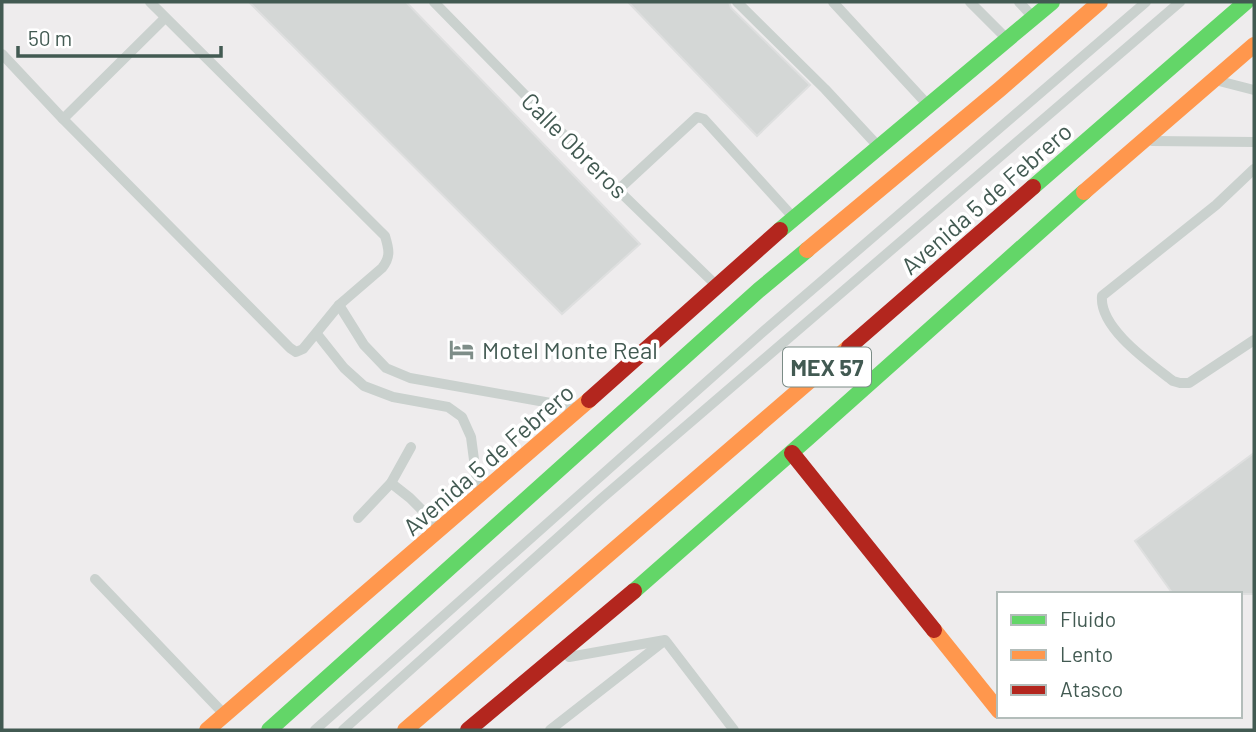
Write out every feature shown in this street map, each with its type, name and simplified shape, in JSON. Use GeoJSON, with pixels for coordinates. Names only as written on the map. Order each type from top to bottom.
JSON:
{"type":"FeatureCollection","features":[{"type":"Feature","properties":{"kind":"main road","name":"Avenida 5 de Febrero"},"geometry":{"type":"LineString","coordinates":[[207,730],[479,497],[794,218],[1052,2]]}},
{"type":"Feature","properties":{"kind":"main road"},"geometry":{"type":"LineString","coordinates":[[269,730],[759,290],[1100,2]]}},
{"type":"Feature","properties":{"kind":"main road","name":"Avenida 5 de Febrero"},"geometry":{"type":"LineString","coordinates":[[405,730],[1246,2]]}},
{"type":"Feature","properties":{"kind":"main road"},"geometry":{"type":"LineString","coordinates":[[468,730],[555,660],[792,453],[1142,140],[1254,45]]}},
{"type":"Feature","properties":{"kind":"main road"},"geometry":{"type":"LineString","coordinates":[[792,453],[997,709]]}},
{"type":"Feature","properties":{"kind":"lane"},"geometry":{"type":"LineString","coordinates":[[2,54],[290,348],[296,352],[303,349],[340,305],[382,268],[389,251],[385,236],[150,2]]}},
{"type":"Feature","properties":{"kind":"lane","name":"Calle Obreros"},"geometry":{"type":"LineString","coordinates":[[434,2],[618,190],[717,286]]}},
{"type":"Feature","properties":{"kind":"lane"},"geometry":{"type":"LineString","coordinates":[[737,2],[825,89],[879,148]]}},
{"type":"Feature","properties":{"kind":"lane"},"geometry":{"type":"LineString","coordinates":[[833,2],[929,106]]}},
{"type":"Feature","properties":{"kind":"lane"},"geometry":{"type":"LineString","coordinates":[[970,2],[1008,39]]}},
{"type":"Feature","properties":{"kind":"lane"},"geometry":{"type":"LineString","coordinates":[[1018,2],[1033,17]]}},
{"type":"Feature","properties":{"kind":"lane"},"geometry":{"type":"LineString","coordinates":[[315,730],[765,330],[1146,2]]}},
{"type":"Feature","properties":{"kind":"lane"},"geometry":{"type":"LineString","coordinates":[[343,730],[621,482],[1180,2]]}},
{"type":"Feature","properties":{"kind":"lane"},"geometry":{"type":"LineString","coordinates":[[64,119],[165,18]]}},
{"type":"Feature","properties":{"kind":"lane"},"geometry":{"type":"LineString","coordinates":[[1213,80],[1254,90]]}},
{"type":"Feature","properties":{"kind":"lane"},"geometry":{"type":"LineString","coordinates":[[618,190],[697,117],[704,120],[794,218]]}},
{"type":"Feature","properties":{"kind":"lane"},"geometry":{"type":"LineString","coordinates":[[1142,140],[1254,142]]}},
{"type":"Feature","properties":{"kind":"lane"},"geometry":{"type":"LineString","coordinates":[[1254,169],[1216,205],[1102,296],[1101,306],[1132,349],[1173,381],[1180,383],[1189,383],[1254,340]]}},
{"type":"Feature","properties":{"kind":"lane"},"geometry":{"type":"LineString","coordinates":[[340,305],[364,345],[386,368],[410,378],[581,408]]}},
{"type":"Feature","properties":{"kind":"lane"},"geometry":{"type":"LineString","coordinates":[[317,334],[344,368],[364,386],[393,397],[448,407],[462,418],[471,437],[479,497]]}},
{"type":"Feature","properties":{"kind":"lane"},"geometry":{"type":"LineString","coordinates":[[358,518],[391,483],[411,447]]}},
{"type":"Feature","properties":{"kind":"lane"},"geometry":{"type":"LineString","coordinates":[[391,483],[441,529]]}},
{"type":"Feature","properties":{"kind":"lane"},"geometry":{"type":"LineString","coordinates":[[95,579],[225,715]]}},
{"type":"Feature","properties":{"kind":"lane"},"geometry":{"type":"LineString","coordinates":[[555,660],[665,640]]}},
{"type":"Feature","properties":{"kind":"lane"},"geometry":{"type":"LineString","coordinates":[[550,730],[665,640]]}},
{"type":"Feature","properties":{"kind":"lane"},"geometry":{"type":"LineString","coordinates":[[665,640],[734,730]]}},
{"type":"Feature","properties":{"kind":"building"},"geometry":{"type":"Polygon","coordinates":[[[249,2],[406,2],[640,244],[562,314],[249,2]]]}},
{"type":"Feature","properties":{"kind":"building"},"geometry":{"type":"Polygon","coordinates":[[[628,2],[729,2],[731,8],[810,85],[757,136],[628,2]]]}},
{"type":"Feature","properties":{"kind":"building"},"geometry":{"type":"Polygon","coordinates":[[[1254,453],[1254,594],[1172,592],[1135,541],[1254,453]]]}},
{"type":"Feature","properties":{"kind":"traffic: fast"},"geometry":{"type":"LineString","coordinates":[[780,230],[1052,2]]}},
{"type":"Feature","properties":{"kind":"traffic: fast"},"geometry":{"type":"LineString","coordinates":[[1033,187],[1246,2]]}},
{"type":"Feature","properties":{"kind":"traffic: fast"},"geometry":{"type":"LineString","coordinates":[[634,591],[1084,192]]}},
{"type":"Feature","properties":{"kind":"traffic: fast"},"geometry":{"type":"LineString","coordinates":[[269,730],[759,290],[807,250]]}},
{"type":"Feature","properties":{"kind":"traffic: slow"},"geometry":{"type":"LineString","coordinates":[[807,250],[1100,2]]}},
{"type":"Feature","properties":{"kind":"traffic: slow"},"geometry":{"type":"LineString","coordinates":[[1084,192],[1254,45]]}},
{"type":"Feature","properties":{"kind":"traffic: slow"},"geometry":{"type":"LineString","coordinates":[[405,730],[849,347]]}},
{"type":"Feature","properties":{"kind":"traffic: slow"},"geometry":{"type":"LineString","coordinates":[[207,730],[589,400]]}},
{"type":"Feature","properties":{"kind":"traffic: slow"},"geometry":{"type":"LineString","coordinates":[[934,630],[997,709]]}},
{"type":"Feature","properties":{"kind":"traffic: jam"},"geometry":{"type":"LineString","coordinates":[[849,347],[1033,187]]}},
{"type":"Feature","properties":{"kind":"traffic: jam"},"geometry":{"type":"LineString","coordinates":[[589,400],[780,230]]}},
{"type":"Feature","properties":{"kind":"traffic: jam"},"geometry":{"type":"LineString","coordinates":[[792,453],[934,630]]}},
{"type":"Feature","properties":{"kind":"traffic: jam"},"geometry":{"type":"LineString","coordinates":[[468,730],[634,591]]}},
{"type":"Feature","properties":{"kind":"place","name":"Motel Monte Real"},"geometry":{"type":"Point","coordinates":[462,349]}}]}
